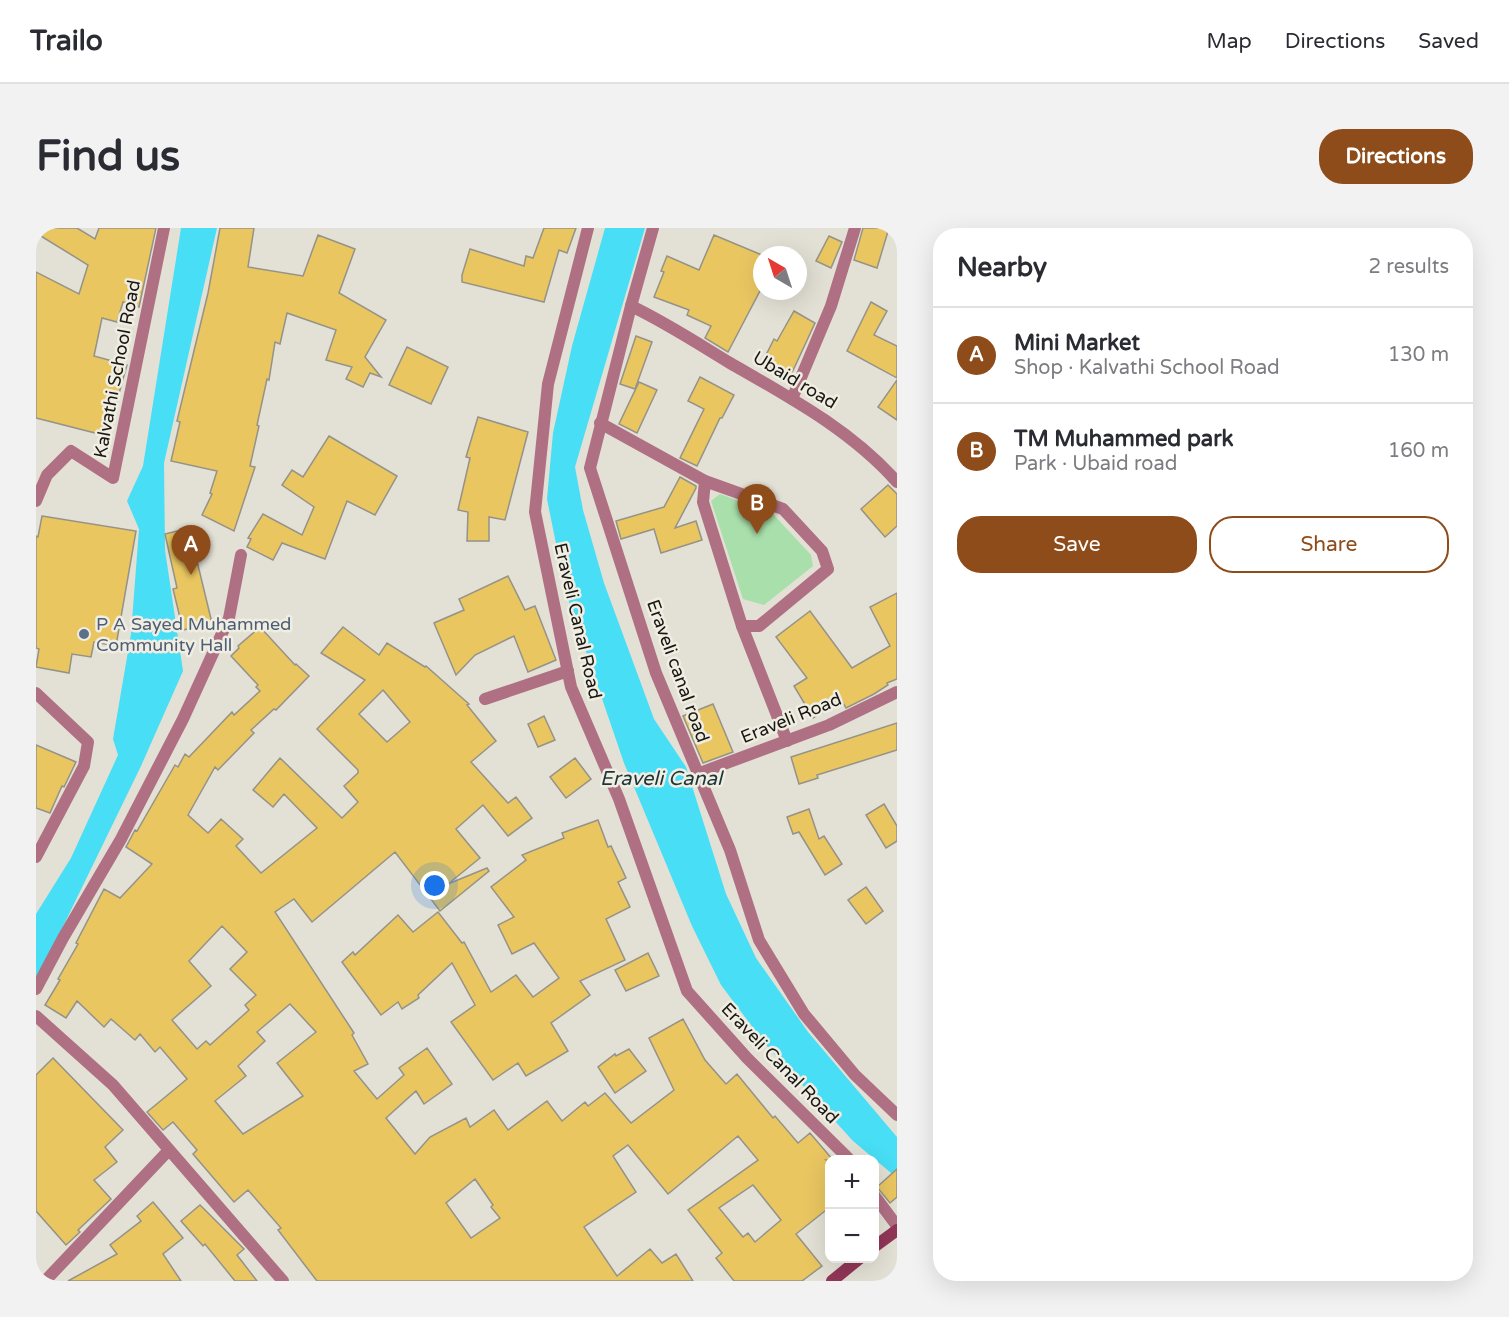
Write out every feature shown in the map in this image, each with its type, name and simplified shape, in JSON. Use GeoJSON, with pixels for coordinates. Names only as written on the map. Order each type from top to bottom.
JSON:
{"type":"FeatureCollection","features":[{"type":"Feature","properties":{"kind":"street","name":"Kalvathi School Road"},"geometry":{"type":"LineString","coordinates":[[36,501],[47,475],[70,452],[113,478],[164,228]]}},
{"type":"Feature","properties":{"kind":"street","name":"Eraveli Canal Road"},"geometry":{"type":"LineString","coordinates":[[588,228],[548,384],[535,512],[578,707],[619,799],[687,991],[747,1058],[845,1155]]}},
{"type":"Feature","properties":{"kind":"street","name":"Eraveli canal road"},"geometry":{"type":"LineString","coordinates":[[653,228],[590,468],[656,673],[730,850],[759,940],[804,1014],[855,1075],[897,1115]]}},
{"type":"Feature","properties":{"kind":"street"},"geometry":{"type":"LineString","coordinates":[[792,399],[831,306],[855,228]]}},
{"type":"Feature","properties":{"kind":"street","name":"Ubaid road"},"geometry":{"type":"LineString","coordinates":[[631,306],[664,322],[836,427],[897,482]]}},
{"type":"Feature","properties":{"kind":"street"},"geometry":{"type":"LineString","coordinates":[[600,423],[705,481],[783,509],[822,551],[828,569],[759,626],[742,626]]}},
{"type":"Feature","properties":{"kind":"street"},"geometry":{"type":"LineString","coordinates":[[705,481],[703,502],[742,626],[787,741]]}},
{"type":"Feature","properties":{"kind":"street"},"geometry":{"type":"LineString","coordinates":[[36,989],[121,839],[183,719],[230,618],[241,555]]}},
{"type":"Feature","properties":{"kind":"street"},"geometry":{"type":"LineString","coordinates":[[485,699],[568,670]]}},
{"type":"Feature","properties":{"kind":"street","name":"Eraveli Road"},"geometry":{"type":"LineString","coordinates":[[697,774],[829,726],[897,692]]}},
{"type":"Feature","properties":{"kind":"street"},"geometry":{"type":"LineString","coordinates":[[36,693],[88,742],[84,766],[36,857]]}},
{"type":"Feature","properties":{"kind":"street"},"geometry":{"type":"LineString","coordinates":[[36,1016],[113,1085],[283,1281]]}},
{"type":"Feature","properties":{"kind":"street"},"geometry":{"type":"LineString","coordinates":[[45,1281],[169,1150]]}},
{"type":"Feature","properties":{"kind":"street"},"geometry":{"type":"LineString","coordinates":[[879,1202],[897,1228],[879,1243]]}},
{"type":"Feature","properties":{"kind":"street"},"geometry":{"type":"LineString","coordinates":[[832,1281],[854,1263]]}},
{"type":"Feature","properties":{"kind":"green space"},"geometry":{"type":"Polygon","coordinates":[[[720,494],[772,513],[811,555],[813,566],[764,605],[743,599],[711,501],[720,494]]]}},
{"type":"Feature","properties":{"kind":"water"},"geometry":{"type":"Polygon","coordinates":[[[181,228],[217,228],[164,463],[165,550],[183,671],[141,766],[36,982],[36,914],[71,858],[118,755],[113,739],[131,634],[139,529],[127,501],[143,466],[181,228]]]}},
{"type":"Feature","properties":{"kind":"water","name":"Eraveli Canal"},"geometry":{"type":"Polygon","coordinates":[[[605,228],[645,228],[575,467],[583,510],[604,583],[654,719],[686,767],[726,894],[756,958],[808,1032],[897,1137],[897,1178],[879,1163],[879,1155],[870,1155],[853,1141],[766,1045],[721,985],[692,926],[624,763],[566,593],[547,499],[553,433],[572,346],[605,228]]]}},
{"type":"Feature","properties":{"kind":"building"},"geometry":{"type":"Polygon","coordinates":[[[36,228],[77,228],[95,239],[99,228],[156,228],[139,307],[123,302],[117,322],[102,318],[94,356],[127,365],[107,436],[36,418],[36,272],[79,294],[88,265],[36,233],[36,228]]]}},
{"type":"Feature","properties":{"kind":"building"},"geometry":{"type":"Polygon","coordinates":[[[220,228],[254,228],[248,267],[303,276],[318,235],[355,249],[339,293],[386,320],[365,357],[381,377],[370,373],[363,387],[346,379],[352,367],[326,360],[336,330],[287,313],[280,344],[275,342],[269,380],[267,379],[257,425],[259,426],[250,466],[255,467],[234,531],[202,515],[212,494],[210,493],[217,471],[171,461],[180,422],[177,421],[208,293],[220,228]]]}},
{"type":"Feature","properties":{"kind":"building"},"geometry":{"type":"Polygon","coordinates":[[[544,228],[576,228],[567,253],[559,250],[544,302],[462,282],[470,249],[524,266],[526,256],[533,258],[544,228]]]}},
{"type":"Feature","properties":{"kind":"building"},"geometry":{"type":"Polygon","coordinates":[[[863,228],[889,228],[877,268],[854,260],[863,228]]]}},
{"type":"Feature","properties":{"kind":"building"},"geometry":{"type":"Polygon","coordinates":[[[714,235],[753,251],[753,300],[755,300],[728,352],[705,338],[711,326],[687,315],[689,310],[654,297],[664,272],[661,271],[667,256],[699,270],[714,235]]]}},
{"type":"Feature","properties":{"kind":"building"},"geometry":{"type":"Polygon","coordinates":[[[829,236],[842,242],[831,268],[816,261],[829,236]]]}},
{"type":"Feature","properties":{"kind":"building"},"geometry":{"type":"Polygon","coordinates":[[[871,302],[887,311],[874,335],[897,346],[897,378],[847,351],[871,302]]]}},
{"type":"Feature","properties":{"kind":"building"},"geometry":{"type":"Polygon","coordinates":[[[794,311],[815,323],[790,377],[762,363],[774,339],[777,341],[794,311]]]}},
{"type":"Feature","properties":{"kind":"building"},"geometry":{"type":"Polygon","coordinates":[[[636,336],[652,342],[635,389],[620,384],[636,336]]]}},
{"type":"Feature","properties":{"kind":"building"},"geometry":{"type":"Polygon","coordinates":[[[407,347],[448,367],[431,404],[389,385],[407,347]]]}},
{"type":"Feature","properties":{"kind":"building"},"geometry":{"type":"Polygon","coordinates":[[[700,377],[734,395],[697,466],[680,458],[704,409],[688,401],[700,377]]]}},
{"type":"Feature","properties":{"kind":"building"},"geometry":{"type":"Polygon","coordinates":[[[897,380],[897,420],[878,407],[897,380]]]}},
{"type":"Feature","properties":{"kind":"building"},"geometry":{"type":"Polygon","coordinates":[[[639,382],[657,390],[637,433],[619,424],[639,382]]]}},
{"type":"Feature","properties":{"kind":"building"},"geometry":{"type":"Polygon","coordinates":[[[478,417],[528,432],[505,520],[489,517],[489,541],[467,541],[468,512],[458,510],[470,458],[466,457],[478,417]]]}},
{"type":"Feature","properties":{"kind":"building"},"geometry":{"type":"Polygon","coordinates":[[[329,436],[397,476],[375,515],[347,501],[325,559],[282,543],[273,560],[247,547],[251,539],[248,538],[263,514],[302,535],[314,507],[282,485],[292,470],[303,477],[329,436]]]}},
{"type":"Feature","properties":{"kind":"building"},"geometry":{"type":"Polygon","coordinates":[[[680,477],[696,488],[675,528],[696,521],[702,540],[661,553],[654,529],[621,539],[616,521],[664,507],[680,477]]]}},
{"type":"Feature","properties":{"kind":"building"},"geometry":{"type":"Polygon","coordinates":[[[888,485],[897,494],[897,526],[885,537],[861,509],[888,485]]]}},
{"type":"Feature","properties":{"kind":"building"},"geometry":{"type":"Polygon","coordinates":[[[42,516],[136,531],[116,646],[94,642],[91,657],[72,654],[69,673],[36,667],[39,649],[36,648],[36,536],[38,537],[42,516]]]}},
{"type":"Feature","properties":{"kind":"building"},"geometry":{"type":"Polygon","coordinates":[[[189,528],[212,623],[183,630],[173,589],[177,588],[165,534],[189,528]]]}},
{"type":"Feature","properties":{"kind":"building"},"geometry":{"type":"Polygon","coordinates":[[[508,576],[525,610],[535,606],[556,660],[528,672],[514,636],[475,655],[456,675],[434,623],[464,610],[459,599],[508,576]]]}},
{"type":"Feature","properties":{"kind":"building"},"geometry":{"type":"Polygon","coordinates":[[[897,593],[897,679],[846,708],[842,701],[813,718],[794,686],[807,678],[776,637],[810,611],[852,668],[890,646],[870,607],[897,593]]]}},
{"type":"Feature","properties":{"kind":"building"},"geometry":{"type":"Polygon","coordinates":[[[260,627],[295,665],[309,676],[276,710],[274,709],[251,730],[254,733],[218,770],[215,767],[188,815],[208,833],[221,819],[243,839],[236,846],[261,873],[317,828],[284,794],[273,807],[253,790],[280,758],[342,818],[358,802],[344,786],[358,773],[358,770],[317,729],[365,680],[321,653],[343,627],[379,655],[387,643],[426,666],[469,704],[467,705],[496,741],[471,762],[508,803],[516,797],[532,818],[508,836],[483,805],[456,829],[480,858],[448,884],[487,868],[489,871],[440,911],[395,852],[312,922],[294,899],[275,912],[354,1033],[352,1035],[368,1064],[354,1071],[377,1099],[404,1075],[399,1068],[427,1048],[452,1084],[424,1104],[416,1091],[386,1118],[415,1154],[430,1137],[466,1118],[470,1127],[494,1110],[508,1130],[547,1101],[562,1121],[585,1102],[588,1106],[605,1093],[631,1123],[674,1090],[649,1038],[683,1019],[705,1060],[726,1084],[737,1074],[773,1118],[775,1116],[798,1143],[810,1133],[829,1155],[825,1155],[825,1211],[796,1234],[822,1266],[802,1281],[734,1281],[716,1258],[722,1253],[688,1210],[758,1160],[738,1136],[668,1194],[628,1145],[613,1156],[636,1192],[584,1227],[617,1276],[650,1249],[662,1263],[676,1254],[693,1281],[317,1281],[278,1230],[281,1228],[248,1190],[234,1202],[193,1154],[197,1150],[173,1122],[163,1130],[147,1112],[187,1079],[160,1047],[155,1052],[140,1034],[135,1040],[111,1019],[104,1027],[77,1001],[66,1018],[45,1005],[60,980],[58,979],[78,944],[76,943],[104,889],[120,898],[152,864],[126,847],[175,765],[178,767],[185,754],[189,757],[232,712],[234,715],[260,691],[256,687],[258,685],[231,656],[239,648],[238,646],[260,627]],[[383,690],[359,714],[387,742],[410,722],[383,690]],[[222,926],[189,961],[211,986],[172,1020],[197,1049],[206,1041],[210,1045],[249,1010],[245,1005],[256,995],[230,969],[247,952],[222,926]],[[290,1004],[257,1032],[265,1041],[238,1066],[246,1076],[215,1101],[243,1134],[303,1096],[277,1063],[316,1032],[290,1004]],[[475,1179],[446,1203],[471,1238],[500,1218],[475,1179]],[[753,1185],[719,1208],[743,1237],[748,1233],[755,1242],[781,1220],[753,1185]]]}},
{"type":"Feature","properties":{"kind":"building"},"geometry":{"type":"Polygon","coordinates":[[[713,704],[733,752],[703,763],[683,716],[713,704]]]}},
{"type":"Feature","properties":{"kind":"building"},"geometry":{"type":"Polygon","coordinates":[[[544,716],[555,740],[538,747],[528,724],[544,716]]]}},
{"type":"Feature","properties":{"kind":"building"},"geometry":{"type":"Polygon","coordinates":[[[897,723],[897,750],[817,775],[818,778],[799,784],[791,757],[897,723]]]}},
{"type":"Feature","properties":{"kind":"building"},"geometry":{"type":"Polygon","coordinates":[[[36,745],[76,762],[50,813],[36,808],[36,745]]]}},
{"type":"Feature","properties":{"kind":"building"},"geometry":{"type":"Polygon","coordinates":[[[575,758],[591,779],[566,798],[550,777],[575,758]]]}},
{"type":"Feature","properties":{"kind":"building"},"geometry":{"type":"Polygon","coordinates":[[[884,804],[897,826],[897,841],[886,848],[866,815],[884,804]]]}},
{"type":"Feature","properties":{"kind":"building"},"geometry":{"type":"Polygon","coordinates":[[[809,809],[819,839],[824,836],[842,864],[825,875],[799,832],[793,834],[787,817],[809,809]]]}},
{"type":"Feature","properties":{"kind":"building"},"geometry":{"type":"Polygon","coordinates":[[[598,820],[608,847],[611,846],[626,878],[618,882],[630,907],[606,919],[625,960],[580,981],[590,995],[551,1023],[568,1051],[526,1076],[518,1063],[493,1080],[451,1022],[475,1005],[452,963],[418,995],[419,998],[402,1009],[398,1002],[381,1015],[342,962],[353,952],[355,955],[398,915],[413,932],[438,912],[462,943],[464,942],[491,992],[516,975],[533,997],[559,978],[534,943],[512,954],[498,925],[514,917],[491,887],[526,860],[522,855],[564,838],[562,833],[598,820]]]}},
{"type":"Feature","properties":{"kind":"building"},"geometry":{"type":"Polygon","coordinates":[[[866,887],[883,911],[866,924],[848,900],[866,887]]]}},
{"type":"Feature","properties":{"kind":"building"},"geometry":{"type":"Polygon","coordinates":[[[648,953],[659,976],[626,991],[615,970],[648,953]]]}},
{"type":"Feature","properties":{"kind":"building"},"geometry":{"type":"Polygon","coordinates":[[[629,1049],[646,1071],[615,1093],[598,1067],[615,1054],[616,1056],[629,1049]]]}},
{"type":"Feature","properties":{"kind":"building"},"geometry":{"type":"Polygon","coordinates":[[[53,1058],[123,1130],[105,1147],[117,1162],[94,1180],[111,1199],[78,1230],[80,1232],[66,1245],[36,1211],[36,1075],[53,1058]]]}},
{"type":"Feature","properties":{"kind":"building"},"geometry":{"type":"Polygon","coordinates":[[[897,1169],[897,1197],[890,1203],[879,1189],[879,1185],[897,1169]]]}},
{"type":"Feature","properties":{"kind":"building"},"geometry":{"type":"Polygon","coordinates":[[[153,1202],[183,1238],[163,1254],[181,1281],[68,1281],[117,1254],[110,1245],[141,1221],[137,1216],[153,1202]]]}},
{"type":"Feature","properties":{"kind":"building"},"geometry":{"type":"Polygon","coordinates":[[[200,1205],[244,1249],[237,1255],[257,1281],[235,1281],[205,1244],[203,1246],[181,1221],[200,1205]]]}},
{"type":"Feature","properties":{"kind":"place","name":"TM Muhammed park"},"geometry":{"type":"Point","coordinates":[757,534]}},
{"type":"Feature","properties":{"kind":"place","name":"Mini Market"},"geometry":{"type":"Point","coordinates":[191,575]}},
{"type":"Feature","properties":{"kind":"place","name":"P A Sayed Muhammed Community Hall"},"geometry":{"type":"Point","coordinates":[84,634]}}]}
